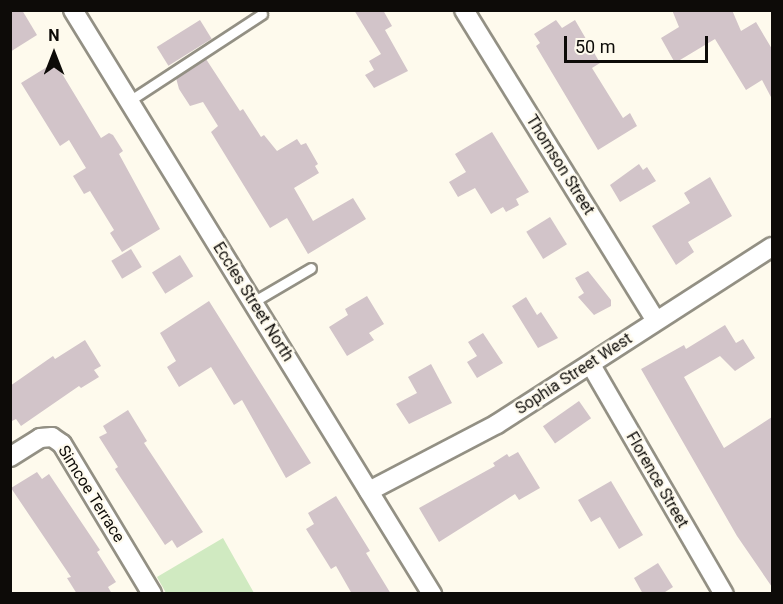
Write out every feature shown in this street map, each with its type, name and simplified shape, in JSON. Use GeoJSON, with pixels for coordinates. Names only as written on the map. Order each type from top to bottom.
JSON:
{"type":"FeatureCollection","features":[{"type":"Feature","properties":{"kind":"street","name":"Eccles Street North"},"geometry":{"type":"LineString","coordinates":[[73,10],[432,594]]}},
{"type":"Feature","properties":{"kind":"street","name":"Thomson Street"},"geometry":{"type":"LineString","coordinates":[[464,10],[655,319]]}},
{"type":"Feature","properties":{"kind":"street","name":"Sophia Street West"},"geometry":{"type":"LineString","coordinates":[[369,491],[498,424],[591,365],[655,319],[772,247]]}},
{"type":"Feature","properties":{"kind":"street","name":"Florence Street"},"geometry":{"type":"LineString","coordinates":[[591,365],[724,594]]}},
{"type":"Feature","properties":{"kind":"street","name":"Simcoe Terrace"},"geometry":{"type":"LineString","coordinates":[[10,457],[40,438],[52,437],[62,444],[152,594]]}},
{"type":"Feature","properties":{"kind":"lane"},"geometry":{"type":"LineString","coordinates":[[129,101],[262,14]]}},
{"type":"Feature","properties":{"kind":"lane"},"geometry":{"type":"LineString","coordinates":[[253,302],[310,268]]}},
{"type":"Feature","properties":{"kind":"green space"},"geometry":{"type":"Polygon","coordinates":[[[223,538],[254,593],[166,593],[157,577],[223,538]]]}},
{"type":"Feature","properties":{"kind":"building"},"geometry":{"type":"Polygon","coordinates":[[[10,10],[22,10],[37,35],[10,52],[10,10]]]}},
{"type":"Feature","properties":{"kind":"building"},"geometry":{"type":"Polygon","coordinates":[[[354,10],[383,10],[392,26],[385,30],[408,71],[374,88],[365,75],[374,70],[369,61],[381,54],[354,10]]]}},
{"type":"Feature","properties":{"kind":"building"},"geometry":{"type":"Polygon","coordinates":[[[672,10],[732,10],[741,31],[756,22],[772,49],[772,99],[762,80],[746,90],[715,39],[675,63],[661,38],[679,27],[672,10]]]}},
{"type":"Feature","properties":{"kind":"building"},"geometry":{"type":"Polygon","coordinates":[[[200,20],[212,39],[168,66],[157,47],[200,20]]]}},
{"type":"Feature","properties":{"kind":"building"},"geometry":{"type":"Polygon","coordinates":[[[556,20],[562,28],[575,20],[600,63],[592,68],[623,118],[630,113],[637,126],[598,150],[536,46],[540,43],[534,34],[556,20]]]}},
{"type":"Feature","properties":{"kind":"building"},"geometry":{"type":"Polygon","coordinates":[[[206,59],[240,111],[243,109],[261,137],[264,135],[277,151],[297,139],[301,145],[306,143],[318,164],[315,166],[319,173],[294,188],[313,221],[353,198],[366,219],[308,254],[287,218],[270,228],[211,132],[218,126],[203,102],[190,106],[179,89],[176,78],[206,59]]]}},
{"type":"Feature","properties":{"kind":"building"},"geometry":{"type":"Polygon","coordinates":[[[55,62],[101,138],[109,133],[113,135],[123,151],[119,154],[160,229],[122,252],[110,233],[114,230],[90,191],[84,194],[73,176],[86,168],[69,140],[60,146],[21,83],[55,62]]]}},
{"type":"Feature","properties":{"kind":"building"},"geometry":{"type":"Polygon","coordinates":[[[492,132],[529,192],[516,199],[519,205],[506,212],[503,207],[491,214],[475,188],[458,197],[449,182],[466,172],[455,154],[492,132]]]}},
{"type":"Feature","properties":{"kind":"building"},"geometry":{"type":"Polygon","coordinates":[[[639,164],[643,170],[647,167],[656,181],[620,202],[610,185],[639,164]]]}},
{"type":"Feature","properties":{"kind":"building"},"geometry":{"type":"Polygon","coordinates":[[[710,177],[732,216],[688,242],[694,252],[676,265],[652,226],[690,203],[684,193],[710,177]]]}},
{"type":"Feature","properties":{"kind":"building"},"geometry":{"type":"Polygon","coordinates":[[[550,217],[567,244],[543,259],[526,232],[550,217]]]}},
{"type":"Feature","properties":{"kind":"building"},"geometry":{"type":"Polygon","coordinates":[[[131,249],[142,267],[122,279],[111,261],[131,249]]]}},
{"type":"Feature","properties":{"kind":"building"},"geometry":{"type":"Polygon","coordinates":[[[180,255],[193,276],[165,294],[152,272],[180,255]]]}},
{"type":"Feature","properties":{"kind":"building"},"geometry":{"type":"Polygon","coordinates":[[[588,271],[611,300],[611,306],[594,315],[578,297],[584,293],[575,278],[588,271]]]}},
{"type":"Feature","properties":{"kind":"building"},"geometry":{"type":"Polygon","coordinates":[[[367,296],[384,324],[369,333],[374,340],[347,356],[329,327],[348,315],[345,309],[367,296]]]}},
{"type":"Feature","properties":{"kind":"building"},"geometry":{"type":"Polygon","coordinates":[[[526,297],[537,315],[541,312],[558,338],[538,348],[512,306],[526,297]]]}},
{"type":"Feature","properties":{"kind":"building"},"geometry":{"type":"Polygon","coordinates":[[[209,301],[311,463],[286,478],[242,400],[234,405],[211,367],[179,387],[167,367],[176,361],[160,333],[209,301]]]}},
{"type":"Feature","properties":{"kind":"building"},"geometry":{"type":"Polygon","coordinates":[[[725,325],[736,343],[743,339],[755,358],[735,371],[720,356],[684,377],[724,448],[772,417],[772,587],[737,536],[641,369],[684,345],[686,349],[725,325]]]}},
{"type":"Feature","properties":{"kind":"building"},"geometry":{"type":"Polygon","coordinates":[[[483,333],[503,363],[477,378],[467,362],[477,356],[468,342],[483,333]]]}},
{"type":"Feature","properties":{"kind":"building"},"geometry":{"type":"Polygon","coordinates":[[[85,340],[101,366],[94,370],[99,377],[81,388],[79,386],[21,426],[16,419],[10,422],[10,386],[53,356],[55,359],[85,340]]]}},
{"type":"Feature","properties":{"kind":"building"},"geometry":{"type":"Polygon","coordinates":[[[431,364],[452,403],[409,424],[396,404],[417,393],[408,377],[431,364]]]}},
{"type":"Feature","properties":{"kind":"building"},"geometry":{"type":"Polygon","coordinates":[[[579,401],[591,418],[555,443],[543,426],[579,401]]]}},
{"type":"Feature","properties":{"kind":"building"},"geometry":{"type":"Polygon","coordinates":[[[128,410],[147,441],[144,443],[203,532],[177,548],[172,540],[165,545],[115,469],[118,467],[99,437],[107,433],[103,426],[128,410]]]}},
{"type":"Feature","properties":{"kind":"building"},"geometry":{"type":"Polygon","coordinates":[[[518,452],[540,488],[519,500],[515,494],[439,542],[419,508],[495,466],[493,463],[507,454],[509,457],[518,452]]]}},
{"type":"Feature","properties":{"kind":"building"},"geometry":{"type":"Polygon","coordinates":[[[37,472],[42,479],[49,474],[100,550],[97,552],[116,582],[108,587],[112,594],[77,594],[67,578],[71,577],[11,488],[37,472]]]}},
{"type":"Feature","properties":{"kind":"building"},"geometry":{"type":"Polygon","coordinates":[[[611,481],[643,535],[619,549],[600,517],[591,522],[578,500],[611,481]]]}},
{"type":"Feature","properties":{"kind":"building"},"geometry":{"type":"Polygon","coordinates":[[[336,496],[370,551],[366,553],[391,594],[352,594],[336,566],[331,569],[306,529],[314,524],[308,513],[336,496]]]}},
{"type":"Feature","properties":{"kind":"building"},"geometry":{"type":"Polygon","coordinates":[[[658,563],[673,587],[662,594],[643,594],[634,578],[658,563]]]}}]}
